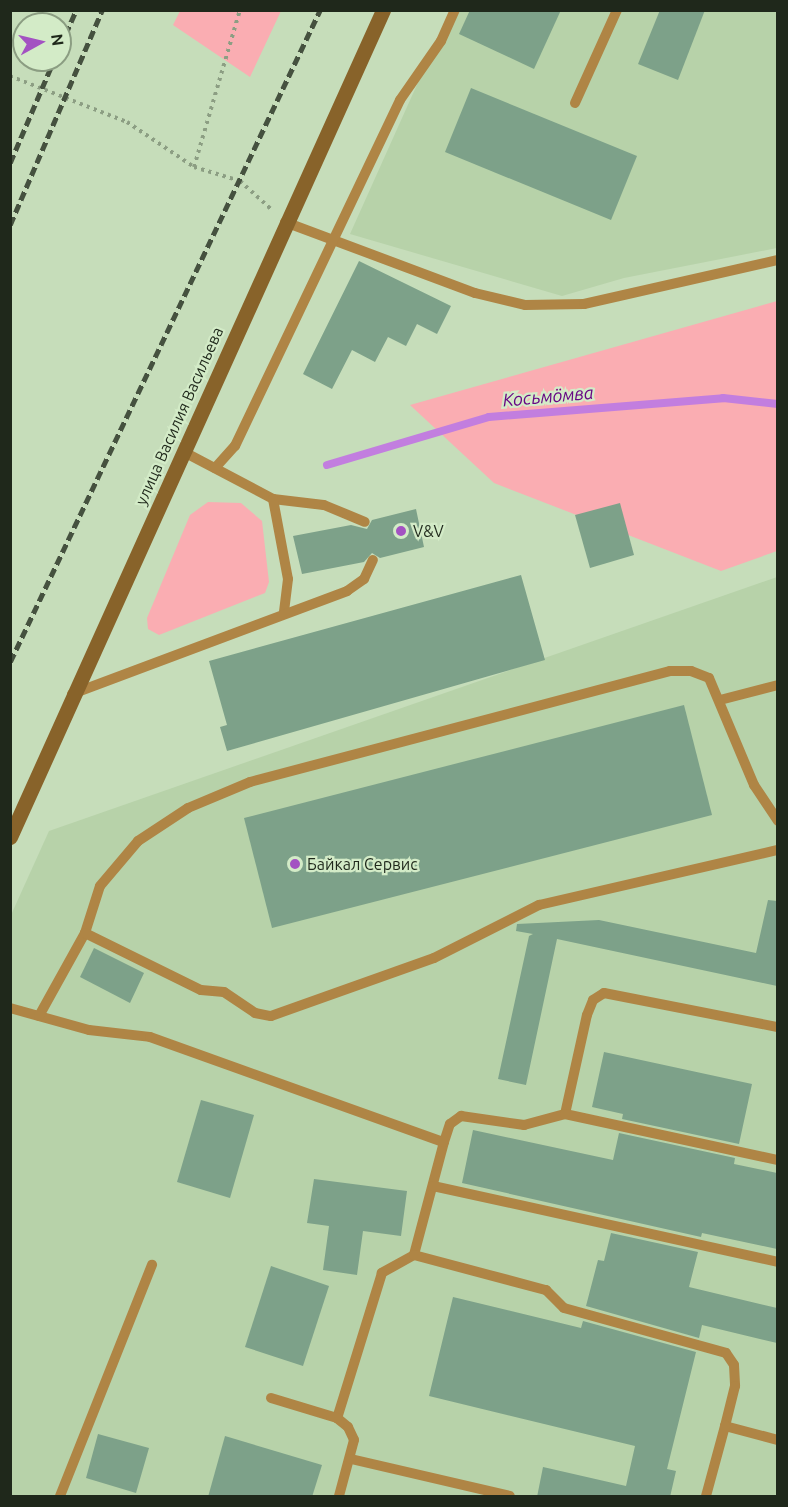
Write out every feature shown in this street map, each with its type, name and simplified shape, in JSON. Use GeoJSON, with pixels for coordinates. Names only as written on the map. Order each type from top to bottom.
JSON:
{"type":"FeatureCollection","features":[{"type":"Feature","properties":{"kind":"main road","name":"улица Василия Васильева"},"geometry":{"type":"LineString","coordinates":[[10,837],[72,694],[383,10]]}},
{"type":"Feature","properties":{"kind":"lane"},"geometry":{"type":"LineString","coordinates":[[215,468],[235,446],[400,100],[441,41],[455,10]]}},
{"type":"Feature","properties":{"kind":"lane"},"geometry":{"type":"LineString","coordinates":[[575,103],[617,10]]}},
{"type":"Feature","properties":{"kind":"lane"},"geometry":{"type":"LineString","coordinates":[[285,222],[476,293],[525,305],[584,304],[777,260]]}},
{"type":"Feature","properties":{"kind":"lane"},"geometry":{"type":"LineString","coordinates":[[184,452],[273,499],[324,505],[365,522]]}},
{"type":"Feature","properties":{"kind":"lane"},"geometry":{"type":"LineString","coordinates":[[273,499],[288,579],[284,614]]}},
{"type":"Feature","properties":{"kind":"lane"},"geometry":{"type":"LineString","coordinates":[[72,694],[346,591],[364,579],[373,560]]}},
{"type":"Feature","properties":{"kind":"lane"},"geometry":{"type":"LineString","coordinates":[[39,1016],[85,933],[100,886],[138,841],[188,808],[250,782],[670,671],[691,671],[709,678],[754,786],[777,819]]}},
{"type":"Feature","properties":{"kind":"lane"},"geometry":{"type":"LineString","coordinates":[[720,700],[777,685]]}},
{"type":"Feature","properties":{"kind":"lane"},"geometry":{"type":"LineString","coordinates":[[85,933],[201,990],[224,992],[255,1014],[271,1016],[423,962],[539,904],[777,850]]}},
{"type":"Feature","properties":{"kind":"lane"},"geometry":{"type":"LineString","coordinates":[[565,1114],[586,1015],[593,1000],[604,993],[777,1028]]}},
{"type":"Feature","properties":{"kind":"lane"},"geometry":{"type":"LineString","coordinates":[[10,1008],[89,1030],[150,1037],[444,1142]]}},
{"type":"Feature","properties":{"kind":"lane"},"geometry":{"type":"LineString","coordinates":[[414,1255],[450,1124],[461,1116],[524,1125],[565,1114],[777,1160]]}},
{"type":"Feature","properties":{"kind":"lane"},"geometry":{"type":"LineString","coordinates":[[433,1186],[777,1262]]}},
{"type":"Feature","properties":{"kind":"lane"},"geometry":{"type":"LineString","coordinates":[[337,1418],[382,1273],[414,1255],[546,1290],[564,1308],[726,1353],[734,1365],[735,1386],[706,1497]]}},
{"type":"Feature","properties":{"kind":"lane"},"geometry":{"type":"LineString","coordinates":[[60,1497],[152,1265]]}},
{"type":"Feature","properties":{"kind":"lane"},"geometry":{"type":"LineString","coordinates":[[271,1398],[337,1418],[348,1427],[354,1440],[351,1459],[339,1497]]}},
{"type":"Feature","properties":{"kind":"lane"},"geometry":{"type":"LineString","coordinates":[[725,1426],[777,1440]]}},
{"type":"Feature","properties":{"kind":"lane"},"geometry":{"type":"LineString","coordinates":[[351,1459],[510,1497]]}},
{"type":"Feature","properties":{"kind":"path"},"geometry":{"type":"LineString","coordinates":[[194,167],[240,10]]}},
{"type":"Feature","properties":{"kind":"path"},"geometry":{"type":"LineString","coordinates":[[10,76],[128,122],[194,167],[240,181],[285,222]]}},
{"type":"Feature","properties":{"kind":"shaded area"},"geometry":{"type":"Polygon","coordinates":[[[180,10],[281,11],[250,77],[173,25],[180,10]]]}},
{"type":"Feature","properties":{"kind":"shaded area"},"geometry":{"type":"Polygon","coordinates":[[[450,11],[777,11],[777,248],[624,278],[562,296],[350,234],[450,11]]]}},
{"type":"Feature","properties":{"kind":"shaded area"},"geometry":{"type":"Polygon","coordinates":[[[777,301],[777,551],[721,571],[494,483],[410,405],[777,301]]]}},
{"type":"Feature","properties":{"kind":"shaded area"},"geometry":{"type":"Polygon","coordinates":[[[208,502],[241,503],[262,521],[269,582],[265,593],[159,635],[148,629],[147,618],[190,515],[208,502]]]}},
{"type":"Feature","properties":{"kind":"shaded area"},"geometry":{"type":"Polygon","coordinates":[[[777,577],[777,1496],[11,1496],[11,915],[49,831],[777,577]]]}},
{"type":"Feature","properties":{"kind":"building"},"geometry":{"type":"Polygon","coordinates":[[[470,10],[561,10],[534,69],[459,34],[470,10]]]}},
{"type":"Feature","properties":{"kind":"building"},"geometry":{"type":"Polygon","coordinates":[[[660,10],[705,10],[678,80],[638,64],[660,10]]]}},
{"type":"Feature","properties":{"kind":"building"},"geometry":{"type":"Polygon","coordinates":[[[471,88],[637,156],[611,220],[445,152],[471,88]]]}},
{"type":"Feature","properties":{"kind":"building"},"geometry":{"type":"Polygon","coordinates":[[[359,261],[451,306],[437,334],[417,324],[406,346],[388,337],[375,362],[352,350],[332,389],[303,374],[359,261]]]}},
{"type":"Feature","properties":{"kind":"building"},"geometry":{"type":"Polygon","coordinates":[[[620,503],[634,555],[590,568],[575,515],[620,503]]]}},
{"type":"Feature","properties":{"kind":"building"},"geometry":{"type":"Polygon","coordinates":[[[416,509],[424,547],[380,558],[372,553],[364,562],[302,574],[293,536],[351,525],[367,529],[372,520],[416,509]]]}},
{"type":"Feature","properties":{"kind":"building"},"geometry":{"type":"Polygon","coordinates":[[[521,575],[545,660],[227,751],[220,727],[227,725],[209,661],[521,575]]]}},
{"type":"Feature","properties":{"kind":"building"},"geometry":{"type":"Polygon","coordinates":[[[684,705],[712,815],[272,928],[244,818],[684,705]]]}},
{"type":"Feature","properties":{"kind":"building"},"geometry":{"type":"Polygon","coordinates":[[[768,900],[777,901],[777,986],[557,939],[526,1085],[498,1079],[529,936],[533,934],[516,931],[517,924],[599,920],[756,953],[768,900]]]}},
{"type":"Feature","properties":{"kind":"building"},"geometry":{"type":"Polygon","coordinates":[[[94,948],[144,973],[130,1003],[80,977],[94,948]]]}},
{"type":"Feature","properties":{"kind":"building"},"geometry":{"type":"Polygon","coordinates":[[[604,1052],[752,1084],[739,1144],[622,1119],[623,1114],[592,1107],[604,1052]]]}},
{"type":"Feature","properties":{"kind":"building"},"geometry":{"type":"Polygon","coordinates":[[[201,1100],[254,1115],[230,1198],[177,1182],[201,1100]]]}},
{"type":"Feature","properties":{"kind":"building"},"geometry":{"type":"Polygon","coordinates":[[[473,1130],[613,1160],[619,1133],[735,1158],[734,1164],[777,1173],[777,1249],[702,1233],[701,1237],[462,1183],[473,1130]]]}},
{"type":"Feature","properties":{"kind":"building"},"geometry":{"type":"Polygon","coordinates":[[[314,1179],[407,1191],[401,1236],[363,1231],[357,1275],[323,1270],[329,1226],[307,1223],[314,1179]]]}},
{"type":"Feature","properties":{"kind":"building"},"geometry":{"type":"Polygon","coordinates":[[[611,1233],[698,1252],[689,1287],[777,1308],[777,1343],[702,1325],[699,1338],[586,1306],[598,1260],[604,1261],[611,1233]]]}},
{"type":"Feature","properties":{"kind":"building"},"geometry":{"type":"Polygon","coordinates":[[[271,1266],[329,1286],[303,1366],[245,1347],[271,1266]]]}},
{"type":"Feature","properties":{"kind":"building"},"geometry":{"type":"Polygon","coordinates":[[[453,1297],[581,1328],[583,1321],[696,1352],[667,1469],[676,1471],[670,1497],[537,1497],[543,1467],[626,1486],[635,1446],[429,1396],[453,1297]]]}},
{"type":"Feature","properties":{"kind":"building"},"geometry":{"type":"Polygon","coordinates":[[[98,1434],[149,1448],[136,1493],[86,1478],[98,1434]]]}},
{"type":"Feature","properties":{"kind":"building"},"geometry":{"type":"Polygon","coordinates":[[[225,1436],[322,1465],[312,1497],[208,1497],[225,1436]]]}},
{"type":"Feature","properties":{"kind":"waterway","name":"Косьмӧмва"},"geometry":{"type":"LineString","coordinates":[[327,465],[489,417],[723,398],[778,404]]}},
{"type":"Feature","properties":{"kind":"railway"},"geometry":{"type":"LineString","coordinates":[[72,19],[76,10]]}},
{"type":"Feature","properties":{"kind":"railway"},"geometry":{"type":"LineString","coordinates":[[10,225],[102,10]]}},
{"type":"Feature","properties":{"kind":"railway"},"geometry":{"type":"LineString","coordinates":[[10,662],[320,10]]}},
{"type":"Feature","properties":{"kind":"railway"},"geometry":{"type":"LineString","coordinates":[[10,163],[49,72]]}},
{"type":"Feature","properties":{"kind":"place","name":"V&V"},"geometry":{"type":"Point","coordinates":[401,531]}},
{"type":"Feature","properties":{"kind":"place","name":"Байкал Сервис"},"geometry":{"type":"Point","coordinates":[295,864]}}]}
